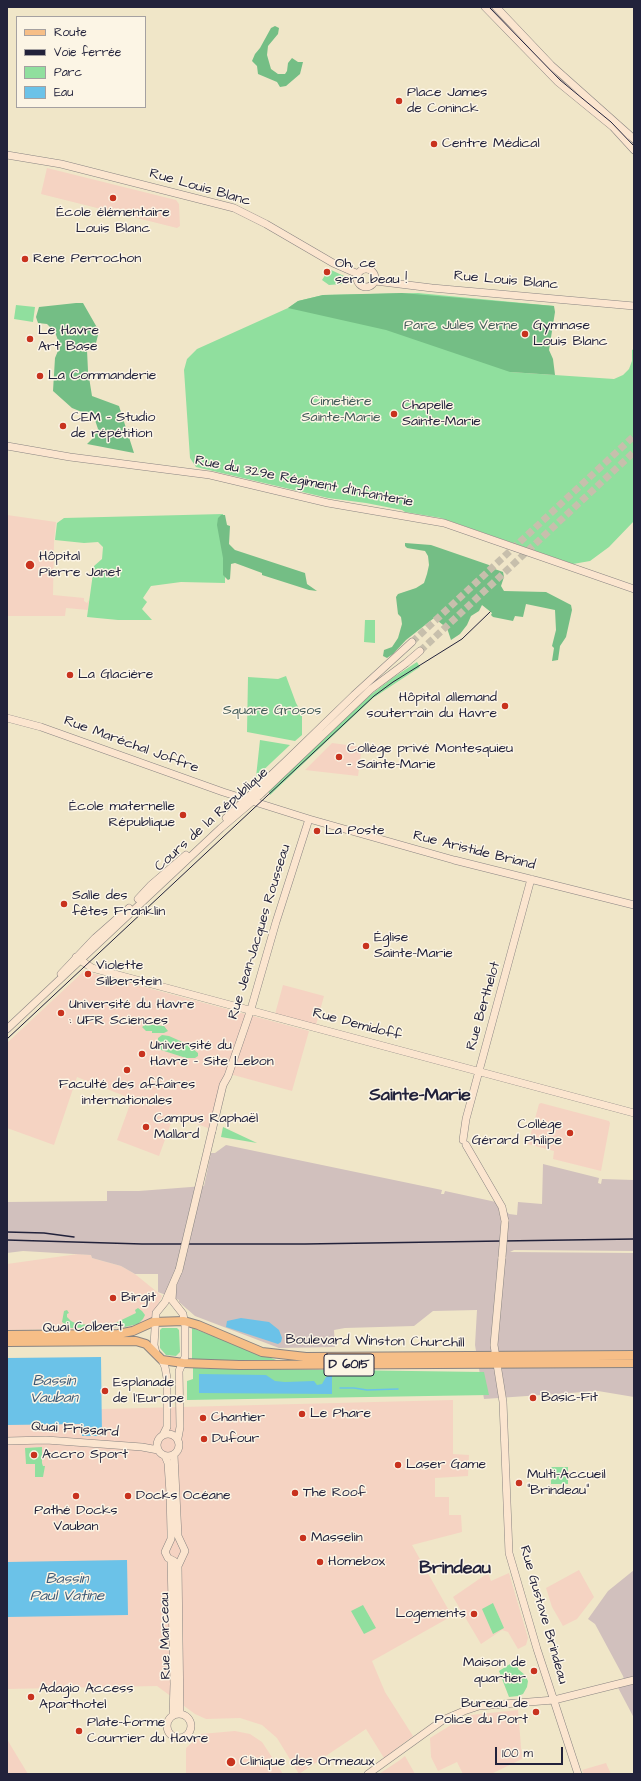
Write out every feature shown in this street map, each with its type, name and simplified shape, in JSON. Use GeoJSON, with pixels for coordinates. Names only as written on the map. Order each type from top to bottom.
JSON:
{"type":"FeatureCollection","features":[{"type":"Feature","properties":{"kind":"main road","name":"Boulevard Winston Churchill"},"geometry":{"type":"LineString","coordinates":[[118,1334],[133,1331],[155,1322],[184,1317],[198,1325],[262,1352],[287,1356],[496,1359],[634,1363]]}},
{"type":"Feature","properties":{"kind":"main road","name":"Quai Colbert"},"geometry":{"type":"LineString","coordinates":[[7,1335],[118,1334]]}},
{"type":"Feature","properties":{"kind":"main road","name":"Quai Colbert"},"geometry":{"type":"LineString","coordinates":[[7,1342],[136,1340],[146,1344],[156,1353]]}},
{"type":"Feature","properties":{"kind":"main road"},"geometry":{"type":"LineString","coordinates":[[156,1353],[162,1360]]}},
{"type":"Feature","properties":{"kind":"main road","name":"Boulevard Winston Churchill"},"geometry":{"type":"LineString","coordinates":[[162,1360],[183,1363],[282,1365],[634,1355]]}},
{"type":"Feature","properties":{"kind":"street"},"geometry":{"type":"LineString","coordinates":[[486,7],[558,82],[613,127],[634,150]]}},
{"type":"Feature","properties":{"kind":"street"},"geometry":{"type":"LineString","coordinates":[[496,7],[551,65],[634,139]]}},
{"type":"Feature","properties":{"kind":"street","name":"Rue Louis Blanc"},"geometry":{"type":"LineString","coordinates":[[7,155],[46,160],[234,208],[266,224],[332,263],[358,274]]}},
{"type":"Feature","properties":{"kind":"street"},"geometry":{"type":"LineString","coordinates":[[362,269],[369,269],[375,275],[375,281],[370,286],[362,286],[357,281],[358,274],[362,269]]}},
{"type":"Feature","properties":{"kind":"street","name":"Rue Louis Blanc"},"geometry":{"type":"LineString","coordinates":[[375,281],[435,288],[634,306]]}},
{"type":"Feature","properties":{"kind":"street","name":"Rue du 329e Régiment d'Infanterie"},"geometry":{"type":"LineString","coordinates":[[7,446],[70,457],[210,475],[328,503],[444,523],[634,589]]}},
{"type":"Feature","properties":{"kind":"street","name":"Cours de la République"},"geometry":{"type":"LineString","coordinates":[[7,1022],[221,828],[354,695],[412,642]]}},
{"type":"Feature","properties":{"kind":"street","name":"Cours de la République"},"geometry":{"type":"LineString","coordinates":[[249,800],[371,689],[406,664],[420,651]]}},
{"type":"Feature","properties":{"kind":"street","name":"Rue Maréchal Joffre"},"geometry":{"type":"LineString","coordinates":[[7,718],[66,735],[249,800],[310,819]]}},
{"type":"Feature","properties":{"kind":"street","name":"Rue Jean-Jacques Rousseau"},"geometry":{"type":"LineString","coordinates":[[173,1286],[192,1222],[223,1084],[228,1076],[250,1010],[276,922],[310,819]]}},
{"type":"Feature","properties":{"kind":"street","name":"Rue Aristide Briand"},"geometry":{"type":"LineString","coordinates":[[310,819],[450,859],[634,905]]}},
{"type":"Feature","properties":{"kind":"street","name":"Rue Berthelot"},"geometry":{"type":"LineString","coordinates":[[506,1222],[502,1207],[465,1142],[463,1131],[532,879]]}},
{"type":"Feature","properties":{"kind":"street","name":"Cours de la République"},"geometry":{"type":"LineString","coordinates":[[7,1029],[78,959]]}},
{"type":"Feature","properties":{"kind":"street","name":"Rue Demidoff"},"geometry":{"type":"LineString","coordinates":[[78,959],[92,968],[634,1113]]}},
{"type":"Feature","properties":{"kind":"street","name":"Rue Gustave Brindeau"},"geometry":{"type":"LineString","coordinates":[[506,1222],[494,1339],[503,1402],[509,1554],[537,1650],[578,1774]]}},
{"type":"Feature","properties":{"kind":"street"},"geometry":{"type":"LineString","coordinates":[[156,1353],[154,1345],[157,1311],[165,1302],[173,1286]]}},
{"type":"Feature","properties":{"kind":"street"},"geometry":{"type":"LineString","coordinates":[[162,1360],[167,1378],[166,1427],[163,1435],[157,1442],[158,1450],[165,1456],[174,1455],[180,1448],[178,1438],[180,1427],[179,1371],[185,1357],[184,1317],[172,1300],[173,1286]]}},
{"type":"Feature","properties":{"kind":"street"},"geometry":{"type":"LineString","coordinates":[[163,1435],[170,1434],[178,1438]]}},
{"type":"Feature","properties":{"kind":"street","name":"Quai Frissard"},"geometry":{"type":"LineString","coordinates":[[7,1441],[46,1440],[142,1447],[158,1450]]}},
{"type":"Feature","properties":{"kind":"street","name":"Quai Frissard"},"geometry":{"type":"LineString","coordinates":[[142,1447],[157,1442]]}},
{"type":"Feature","properties":{"kind":"street","name":"Rue Marceau"},"geometry":{"type":"LineString","coordinates":[[165,1456],[168,1463],[171,1532],[169,1543],[165,1552],[171,1560],[176,1714],[178,1566],[185,1551],[178,1536],[174,1455]]}},
{"type":"Feature","properties":{"kind":"street"},"geometry":{"type":"LineString","coordinates":[[169,1543],[175,1541],[180,1543]]}},
{"type":"Feature","properties":{"kind":"street"},"geometry":{"type":"LineString","coordinates":[[171,1560],[176,1561],[182,1558]]}},
{"type":"Feature","properties":{"kind":"street"},"geometry":{"type":"LineString","coordinates":[[368,1774],[452,1715],[479,1706],[554,1700],[634,1680]]}},
{"type":"Feature","properties":{"kind":"shaded area","name":"École élémentaire Louis Blanc"},"geometry":{"type":"Polygon","coordinates":[[[47,168],[176,200],[179,204],[180,226],[177,228],[41,194],[47,168]]]}},
{"type":"Feature","properties":{"kind":"shaded area","name":"Hôpital Pierre Janet"},"geometry":{"type":"Polygon","coordinates":[[[7,515],[56,522],[53,595],[84,598],[84,601],[87,603],[89,600],[88,610],[66,608],[65,616],[7,616],[7,515]]]}},
{"type":"Feature","properties":{"kind":"shaded area","name":"Collège privé Montesquieu - Sainte-Marie"},"geometry":{"type":"Polygon","coordinates":[[[332,743],[362,747],[358,776],[305,770],[332,743]]]}},
{"type":"Feature","properties":{"kind":"shaded area"},"geometry":{"type":"Polygon","coordinates":[[[84,971],[309,1031],[292,1091],[226,1073],[213,1130],[174,1115],[159,1156],[117,1140],[132,1099],[77,1077],[54,1145],[7,1128],[7,1043],[84,971]]]}},
{"type":"Feature","properties":{"kind":"shaded area"},"geometry":{"type":"Polygon","coordinates":[[[283,985],[324,996],[316,1025],[275,1014],[283,985]]]}},
{"type":"Feature","properties":{"kind":"shaded area","name":"Collège Gérard Philipe"},"geometry":{"type":"Polygon","coordinates":[[[541,1103],[609,1121],[610,1123],[601,1171],[553,1159],[554,1151],[528,1144],[539,1104],[541,1103]]]}},
{"type":"Feature","properties":{"kind":"shaded area"},"geometry":{"type":"Polygon","coordinates":[[[226,1145],[442,1190],[441,1194],[444,1194],[445,1191],[496,1202],[509,1214],[517,1215],[518,1202],[542,1204],[543,1164],[599,1178],[598,1183],[601,1184],[602,1179],[634,1180],[634,1251],[514,1250],[510,1252],[634,1253],[634,1397],[598,1391],[484,1399],[475,1345],[477,1310],[433,1311],[414,1326],[345,1328],[334,1330],[335,1347],[279,1348],[195,1316],[179,1302],[179,1300],[158,1292],[158,1274],[135,1274],[121,1266],[92,1258],[91,1255],[23,1251],[7,1253],[7,1202],[107,1201],[107,1191],[139,1191],[204,1186],[211,1153],[215,1153],[226,1145]]]}},
{"type":"Feature","properties":{"kind":"shaded area"},"geometry":{"type":"Polygon","coordinates":[[[78,1254],[91,1255],[92,1258],[121,1266],[135,1274],[162,1296],[147,1328],[7,1330],[7,1264],[78,1254]]]}},
{"type":"Feature","properties":{"kind":"shaded area"},"geometry":{"type":"Polygon","coordinates":[[[453,1400],[453,1454],[469,1455],[468,1476],[435,1478],[435,1497],[449,1497],[449,1515],[461,1515],[462,1532],[412,1545],[452,1616],[372,1661],[385,1692],[413,1736],[384,1758],[366,1729],[299,1774],[277,1738],[262,1725],[240,1718],[206,1719],[195,1714],[157,1686],[7,1689],[7,1414],[103,1409],[453,1400]]]}},
{"type":"Feature","properties":{"kind":"shaded area"},"geometry":{"type":"Polygon","coordinates":[[[579,1570],[594,1597],[577,1619],[563,1626],[552,1607],[546,1588],[579,1570]]]}},
{"type":"Feature","properties":{"kind":"shaded area"},"geometry":{"type":"Polygon","coordinates":[[[634,1570],[634,1718],[615,1682],[624,1679],[623,1676],[595,1624],[588,1619],[608,1591],[634,1570]]]}},
{"type":"Feature","properties":{"kind":"shaded area"},"geometry":{"type":"Polygon","coordinates":[[[488,1573],[491,1581],[509,1573],[528,1638],[526,1645],[518,1649],[508,1632],[502,1630],[481,1644],[453,1597],[488,1573]]]}},
{"type":"Feature","properties":{"kind":"shaded area"},"geometry":{"type":"Polygon","coordinates":[[[518,1710],[522,1759],[491,1774],[463,1774],[457,1762],[438,1771],[431,1757],[430,1738],[459,1720],[464,1723],[470,1721],[471,1715],[518,1710]]]}},
{"type":"Feature","properties":{"kind":"shaded area","name":"Clinique des Ormeaux"},"geometry":{"type":"Polygon","coordinates":[[[235,1731],[250,1734],[262,1742],[283,1774],[186,1774],[186,1748],[201,1734],[235,1731]]]}},
{"type":"Feature","properties":{"kind":"shaded area"},"geometry":{"type":"Polygon","coordinates":[[[7,1739],[11,1746],[28,1774],[7,1774],[7,1739]]]}},
{"type":"Feature","properties":{"kind":"shaded area"},"geometry":{"type":"Polygon","coordinates":[[[405,1756],[415,1774],[379,1774],[400,1760],[405,1756]]]}},
{"type":"Feature","properties":{"kind":"shaded area"},"geometry":{"type":"Polygon","coordinates":[[[606,1763],[611,1774],[584,1774],[582,1770],[606,1763]]]}},
{"type":"Feature","properties":{"kind":"green space"},"geometry":{"type":"Polygon","coordinates":[[[275,26],[279,28],[278,34],[268,46],[267,55],[271,69],[278,74],[285,74],[288,63],[292,58],[298,62],[303,62],[300,74],[286,86],[280,87],[277,82],[258,74],[257,66],[252,61],[271,28],[275,26]]]}},
{"type":"Feature","properties":{"kind":"green space"},"geometry":{"type":"Polygon","coordinates":[[[329,269],[346,277],[342,284],[329,285],[322,280],[329,269]]]}},
{"type":"Feature","properties":{"kind":"green space","name":"Parc Jules Verne"},"geometry":{"type":"Polygon","coordinates":[[[402,293],[554,306],[555,312],[549,350],[553,359],[555,375],[510,372],[386,330],[288,308],[298,301],[323,295],[402,293]]]}},
{"type":"Feature","properties":{"kind":"green space","name":"Cimetière Sainte-Marie"},"geometry":{"type":"Polygon","coordinates":[[[418,293],[554,306],[510,372],[614,379],[623,375],[629,369],[632,361],[632,350],[634,349],[634,521],[609,547],[590,561],[573,564],[441,518],[366,503],[328,498],[196,467],[190,458],[184,370],[187,359],[197,349],[288,308],[298,301],[323,295],[418,293]]]}},
{"type":"Feature","properties":{"kind":"green space"},"geometry":{"type":"Polygon","coordinates":[[[83,303],[99,331],[96,343],[87,350],[88,371],[92,396],[119,406],[134,453],[87,444],[94,437],[98,429],[94,417],[72,408],[53,391],[55,358],[60,346],[55,332],[47,324],[38,323],[36,317],[39,307],[83,303]]]}},
{"type":"Feature","properties":{"kind":"green space"},"geometry":{"type":"Polygon","coordinates":[[[16,305],[35,307],[33,322],[14,319],[16,305]]]}},
{"type":"Feature","properties":{"kind":"green space"},"geometry":{"type":"Polygon","coordinates":[[[223,514],[225,538],[225,583],[181,582],[151,586],[143,598],[147,602],[142,609],[152,620],[118,620],[87,617],[94,566],[102,559],[103,547],[98,542],[84,543],[55,540],[57,523],[64,518],[223,514]]]}},
{"type":"Feature","properties":{"kind":"green space"},"geometry":{"type":"Polygon","coordinates":[[[221,515],[225,515],[227,525],[230,526],[229,544],[235,550],[305,573],[307,584],[317,591],[309,590],[262,575],[262,573],[235,563],[231,564],[230,579],[228,580],[223,575],[223,558],[217,525],[218,518],[221,515]]]}},
{"type":"Feature","properties":{"kind":"green space"},"geometry":{"type":"Polygon","coordinates":[[[405,543],[431,545],[489,565],[492,568],[503,572],[504,577],[501,586],[504,591],[546,592],[571,605],[572,610],[566,637],[560,646],[558,660],[552,661],[554,648],[552,646],[556,630],[555,610],[526,604],[523,617],[515,616],[513,621],[493,617],[491,615],[492,613],[482,605],[479,611],[471,616],[467,625],[460,634],[451,640],[447,628],[434,618],[406,640],[393,654],[387,658],[383,656],[384,650],[392,647],[398,638],[402,624],[401,617],[398,614],[396,597],[398,594],[416,588],[424,583],[429,565],[428,556],[425,551],[407,548],[405,543]]]}},
{"type":"Feature","properties":{"kind":"green space"},"geometry":{"type":"Polygon","coordinates":[[[365,620],[375,620],[375,643],[364,642],[365,620]]]}},
{"type":"Feature","properties":{"kind":"green space"},"geometry":{"type":"Polygon","coordinates":[[[417,662],[420,667],[373,698],[270,795],[268,791],[369,696],[417,662]]]}},
{"type":"Feature","properties":{"kind":"green space","name":"Square Grosos"},"geometry":{"type":"Polygon","coordinates":[[[286,676],[296,703],[302,714],[302,735],[295,741],[247,732],[248,677],[278,679],[286,676]]]}},
{"type":"Feature","properties":{"kind":"green space"},"geometry":{"type":"Polygon","coordinates":[[[260,740],[290,745],[256,777],[260,740]]]}},
{"type":"Feature","properties":{"kind":"green space"},"geometry":{"type":"Polygon","coordinates":[[[146,1024],[164,1026],[168,1031],[164,1033],[152,1033],[152,1031],[146,1031],[142,1027],[146,1024]]]}},
{"type":"Feature","properties":{"kind":"green space"},"geometry":{"type":"Polygon","coordinates":[[[162,1035],[169,1036],[187,1044],[198,1053],[198,1056],[195,1058],[186,1058],[161,1050],[158,1045],[158,1038],[162,1035]]]}},
{"type":"Feature","properties":{"kind":"green space"},"geometry":{"type":"Polygon","coordinates":[[[223,1127],[257,1143],[221,1137],[223,1127]]]}},
{"type":"Feature","properties":{"kind":"green space"},"geometry":{"type":"Polygon","coordinates":[[[138,1308],[145,1315],[143,1319],[138,1324],[125,1327],[70,1328],[62,1322],[64,1311],[67,1310],[69,1313],[67,1314],[67,1317],[77,1324],[109,1326],[136,1313],[135,1310],[138,1308]]]}},
{"type":"Feature","properties":{"kind":"green space"},"geometry":{"type":"Polygon","coordinates":[[[162,1328],[177,1328],[179,1330],[180,1352],[176,1356],[166,1355],[160,1348],[160,1330],[162,1328]]]}},
{"type":"Feature","properties":{"kind":"green space"},"geometry":{"type":"Polygon","coordinates":[[[192,1328],[279,1361],[279,1362],[192,1359],[192,1328]]]}},
{"type":"Feature","properties":{"kind":"green space"},"geometry":{"type":"Polygon","coordinates":[[[193,1368],[484,1372],[489,1395],[187,1400],[187,1381],[193,1379],[193,1368]]]}},
{"type":"Feature","properties":{"kind":"green space","name":"Accro Sport"},"geometry":{"type":"Polygon","coordinates":[[[42,1447],[42,1463],[43,1466],[45,1466],[43,1477],[35,1477],[35,1464],[26,1464],[25,1448],[42,1447]]]}},
{"type":"Feature","properties":{"kind":"green space"},"geometry":{"type":"Polygon","coordinates":[[[551,1467],[568,1467],[568,1484],[551,1484],[551,1467]]]}},
{"type":"Feature","properties":{"kind":"green space"},"geometry":{"type":"Polygon","coordinates":[[[493,1603],[504,1628],[493,1634],[482,1609],[493,1603]]]}},
{"type":"Feature","properties":{"kind":"green space"},"geometry":{"type":"Polygon","coordinates":[[[363,1605],[376,1628],[364,1634],[351,1611],[363,1605]]]}},
{"type":"Feature","properties":{"kind":"green space"},"geometry":{"type":"Polygon","coordinates":[[[519,1662],[518,1669],[525,1675],[528,1681],[527,1687],[523,1694],[509,1697],[499,1671],[510,1664],[519,1662]]]}},
{"type":"Feature","properties":{"kind":"water"},"geometry":{"type":"Polygon","coordinates":[[[241,1318],[269,1322],[279,1330],[282,1338],[281,1342],[278,1344],[226,1327],[227,1321],[241,1318]]]}},
{"type":"Feature","properties":{"kind":"water","name":"Bassin Vauban"},"geometry":{"type":"Polygon","coordinates":[[[101,1357],[102,1436],[82,1436],[81,1424],[7,1425],[7,1358],[101,1357]]]}},
{"type":"Feature","properties":{"kind":"water"},"geometry":{"type":"Polygon","coordinates":[[[199,1374],[266,1375],[275,1381],[314,1381],[317,1385],[322,1384],[326,1377],[332,1375],[332,1394],[199,1393],[199,1374]]]}},
{"type":"Feature","properties":{"kind":"water","name":"Bassin Paul Vatine"},"geometry":{"type":"Polygon","coordinates":[[[127,1560],[128,1615],[7,1617],[7,1562],[127,1560]]]}},
{"type":"Feature","properties":{"kind":"waterway"},"geometry":{"type":"LineString","coordinates":[[340,1388],[367,1390],[398,1389]]}},
{"type":"Feature","properties":{"kind":"tunnel"},"geometry":{"type":"LineString","coordinates":[[412,642],[634,436]]}},
{"type":"Feature","properties":{"kind":"tunnel"},"geometry":{"type":"LineString","coordinates":[[420,651],[634,452]]}},
{"type":"Feature","properties":{"kind":"tram line"},"geometry":{"type":"LineString","coordinates":[[489,7],[560,80],[611,122],[634,146]]}},
{"type":"Feature","properties":{"kind":"tram line"},"geometry":{"type":"LineString","coordinates":[[7,1039],[374,696],[393,682],[462,639],[490,612]]}},
{"type":"Feature","properties":{"kind":"railway"},"geometry":{"type":"LineString","coordinates":[[7,1232],[44,1233],[74,1237]]}},
{"type":"Feature","properties":{"kind":"railway"},"geometry":{"type":"LineString","coordinates":[[7,1240],[142,1244],[305,1244],[634,1239]]}},
{"type":"Feature","properties":{"kind":"place","name":"Place James de Coninck"},"geometry":{"type":"Point","coordinates":[399,101]}},
{"type":"Feature","properties":{"kind":"place","name":"Centre Médical"},"geometry":{"type":"Point","coordinates":[434,144]}},
{"type":"Feature","properties":{"kind":"place","name":"École élémentaire Louis Blanc"},"geometry":{"type":"Point","coordinates":[113,198]}},
{"type":"Feature","properties":{"kind":"place","name":"Rene Perrochon"},"geometry":{"type":"Point","coordinates":[25,259]}},
{"type":"Feature","properties":{"kind":"place","name":"Oh, ce sera beau !"},"geometry":{"type":"Point","coordinates":[327,272]}},
{"type":"Feature","properties":{"kind":"place","name":"Gymnase Louis Blanc"},"geometry":{"type":"Point","coordinates":[525,334]}},
{"type":"Feature","properties":{"kind":"place","name":"Le Havre Art Base"},"geometry":{"type":"Point","coordinates":[30,339]}},
{"type":"Feature","properties":{"kind":"place","name":"La Commanderie"},"geometry":{"type":"Point","coordinates":[40,376]}},
{"type":"Feature","properties":{"kind":"place","name":"Chapelle Sainte-Marie"},"geometry":{"type":"Point","coordinates":[394,414]}},
{"type":"Feature","properties":{"kind":"place","name":"CEM - Studio de répétition"},"geometry":{"type":"Point","coordinates":[63,426]}},
{"type":"Feature","properties":{"kind":"place","name":"Hôpital Pierre Janet"},"geometry":{"type":"Point","coordinates":[30,565]}},
{"type":"Feature","properties":{"kind":"place","name":"La Glacière"},"geometry":{"type":"Point","coordinates":[70,675]}},
{"type":"Feature","properties":{"kind":"place","name":"Hôpital allemand souterrain du Havre"},"geometry":{"type":"Point","coordinates":[505,706]}},
{"type":"Feature","properties":{"kind":"place","name":"Collège privé Montesquieu - Sainte-Marie"},"geometry":{"type":"Point","coordinates":[339,757]}},
{"type":"Feature","properties":{"kind":"place","name":"École maternelle République"},"geometry":{"type":"Point","coordinates":[183,815]}},
{"type":"Feature","properties":{"kind":"place","name":"La Poste"},"geometry":{"type":"Point","coordinates":[317,831]}},
{"type":"Feature","properties":{"kind":"place","name":"Salle des fêtes Franklin"},"geometry":{"type":"Point","coordinates":[64,904]}},
{"type":"Feature","properties":{"kind":"place","name":"Église Sainte-Marie"},"geometry":{"type":"Point","coordinates":[366,946]}},
{"type":"Feature","properties":{"kind":"place","name":"Violette Silberstein"},"geometry":{"type":"Point","coordinates":[88,974]}},
{"type":"Feature","properties":{"kind":"place","name":"Université du Havre : UFR Sciences"},"geometry":{"type":"Point","coordinates":[61,1013]}},
{"type":"Feature","properties":{"kind":"place","name":"Université du Havre - Site Lebon"},"geometry":{"type":"Point","coordinates":[142,1054]}},
{"type":"Feature","properties":{"kind":"place","name":"Faculté des affaires internationales"},"geometry":{"type":"Point","coordinates":[127,1070]}},
{"type":"Feature","properties":{"kind":"place","name":"Campus Raphaël Mallard"},"geometry":{"type":"Point","coordinates":[146,1127]}},
{"type":"Feature","properties":{"kind":"place","name":"Collège Gérard Philipe"},"geometry":{"type":"Point","coordinates":[570,1133]}},
{"type":"Feature","properties":{"kind":"place","name":"Birgit"},"geometry":{"type":"Point","coordinates":[113,1298]}},
{"type":"Feature","properties":{"kind":"place","name":"Esplanade de l'Europe"},"geometry":{"type":"Point","coordinates":[105,1391]}},
{"type":"Feature","properties":{"kind":"place","name":"Basic-Fit"},"geometry":{"type":"Point","coordinates":[533,1398]}},
{"type":"Feature","properties":{"kind":"place","name":"Le Phare"},"geometry":{"type":"Point","coordinates":[302,1414]}},
{"type":"Feature","properties":{"kind":"place","name":"Chantier"},"geometry":{"type":"Point","coordinates":[203,1418]}},
{"type":"Feature","properties":{"kind":"place","name":"Dufour"},"geometry":{"type":"Point","coordinates":[204,1439]}},
{"type":"Feature","properties":{"kind":"place","name":"Accro Sport"},"geometry":{"type":"Point","coordinates":[34,1455]}},
{"type":"Feature","properties":{"kind":"place","name":"Laser Game"},"geometry":{"type":"Point","coordinates":[398,1465]}},
{"type":"Feature","properties":{"kind":"place","name":"Multi-Accueil \"Brindeau\""},"geometry":{"type":"Point","coordinates":[519,1483]}},
{"type":"Feature","properties":{"kind":"place","name":"The Roof"},"geometry":{"type":"Point","coordinates":[295,1493]}},
{"type":"Feature","properties":{"kind":"place","name":"Pathé Docks Vauban"},"geometry":{"type":"Point","coordinates":[76,1496]}},
{"type":"Feature","properties":{"kind":"place","name":"Docks Océane"},"geometry":{"type":"Point","coordinates":[128,1496]}},
{"type":"Feature","properties":{"kind":"place","name":"Masselin"},"geometry":{"type":"Point","coordinates":[303,1538]}},
{"type":"Feature","properties":{"kind":"place","name":"Homebox"},"geometry":{"type":"Point","coordinates":[320,1562]}},
{"type":"Feature","properties":{"kind":"place","name":"Logements"},"geometry":{"type":"Point","coordinates":[474,1614]}},
{"type":"Feature","properties":{"kind":"place","name":"Maison de quartier"},"geometry":{"type":"Point","coordinates":[534,1671]}},
{"type":"Feature","properties":{"kind":"place","name":"Adagio Access Aparthotel"},"geometry":{"type":"Point","coordinates":[31,1697]}},
{"type":"Feature","properties":{"kind":"place","name":"Bureau de Police du Port"},"geometry":{"type":"Point","coordinates":[536,1712]}},
{"type":"Feature","properties":{"kind":"place","name":"Plate-forme Courrier du Havre"},"geometry":{"type":"Point","coordinates":[79,1731]}},
{"type":"Feature","properties":{"kind":"place","name":"Clinique des Ormeaux"},"geometry":{"type":"Point","coordinates":[231,1762]}},
{"type":"Feature","properties":{"kind":"district","name":"Sainte-Marie"},"geometry":{"type":"Point","coordinates":[420,1096]}},
{"type":"Feature","properties":{"kind":"district","name":"Brindeau"},"geometry":{"type":"Point","coordinates":[455,1569]}}]}
